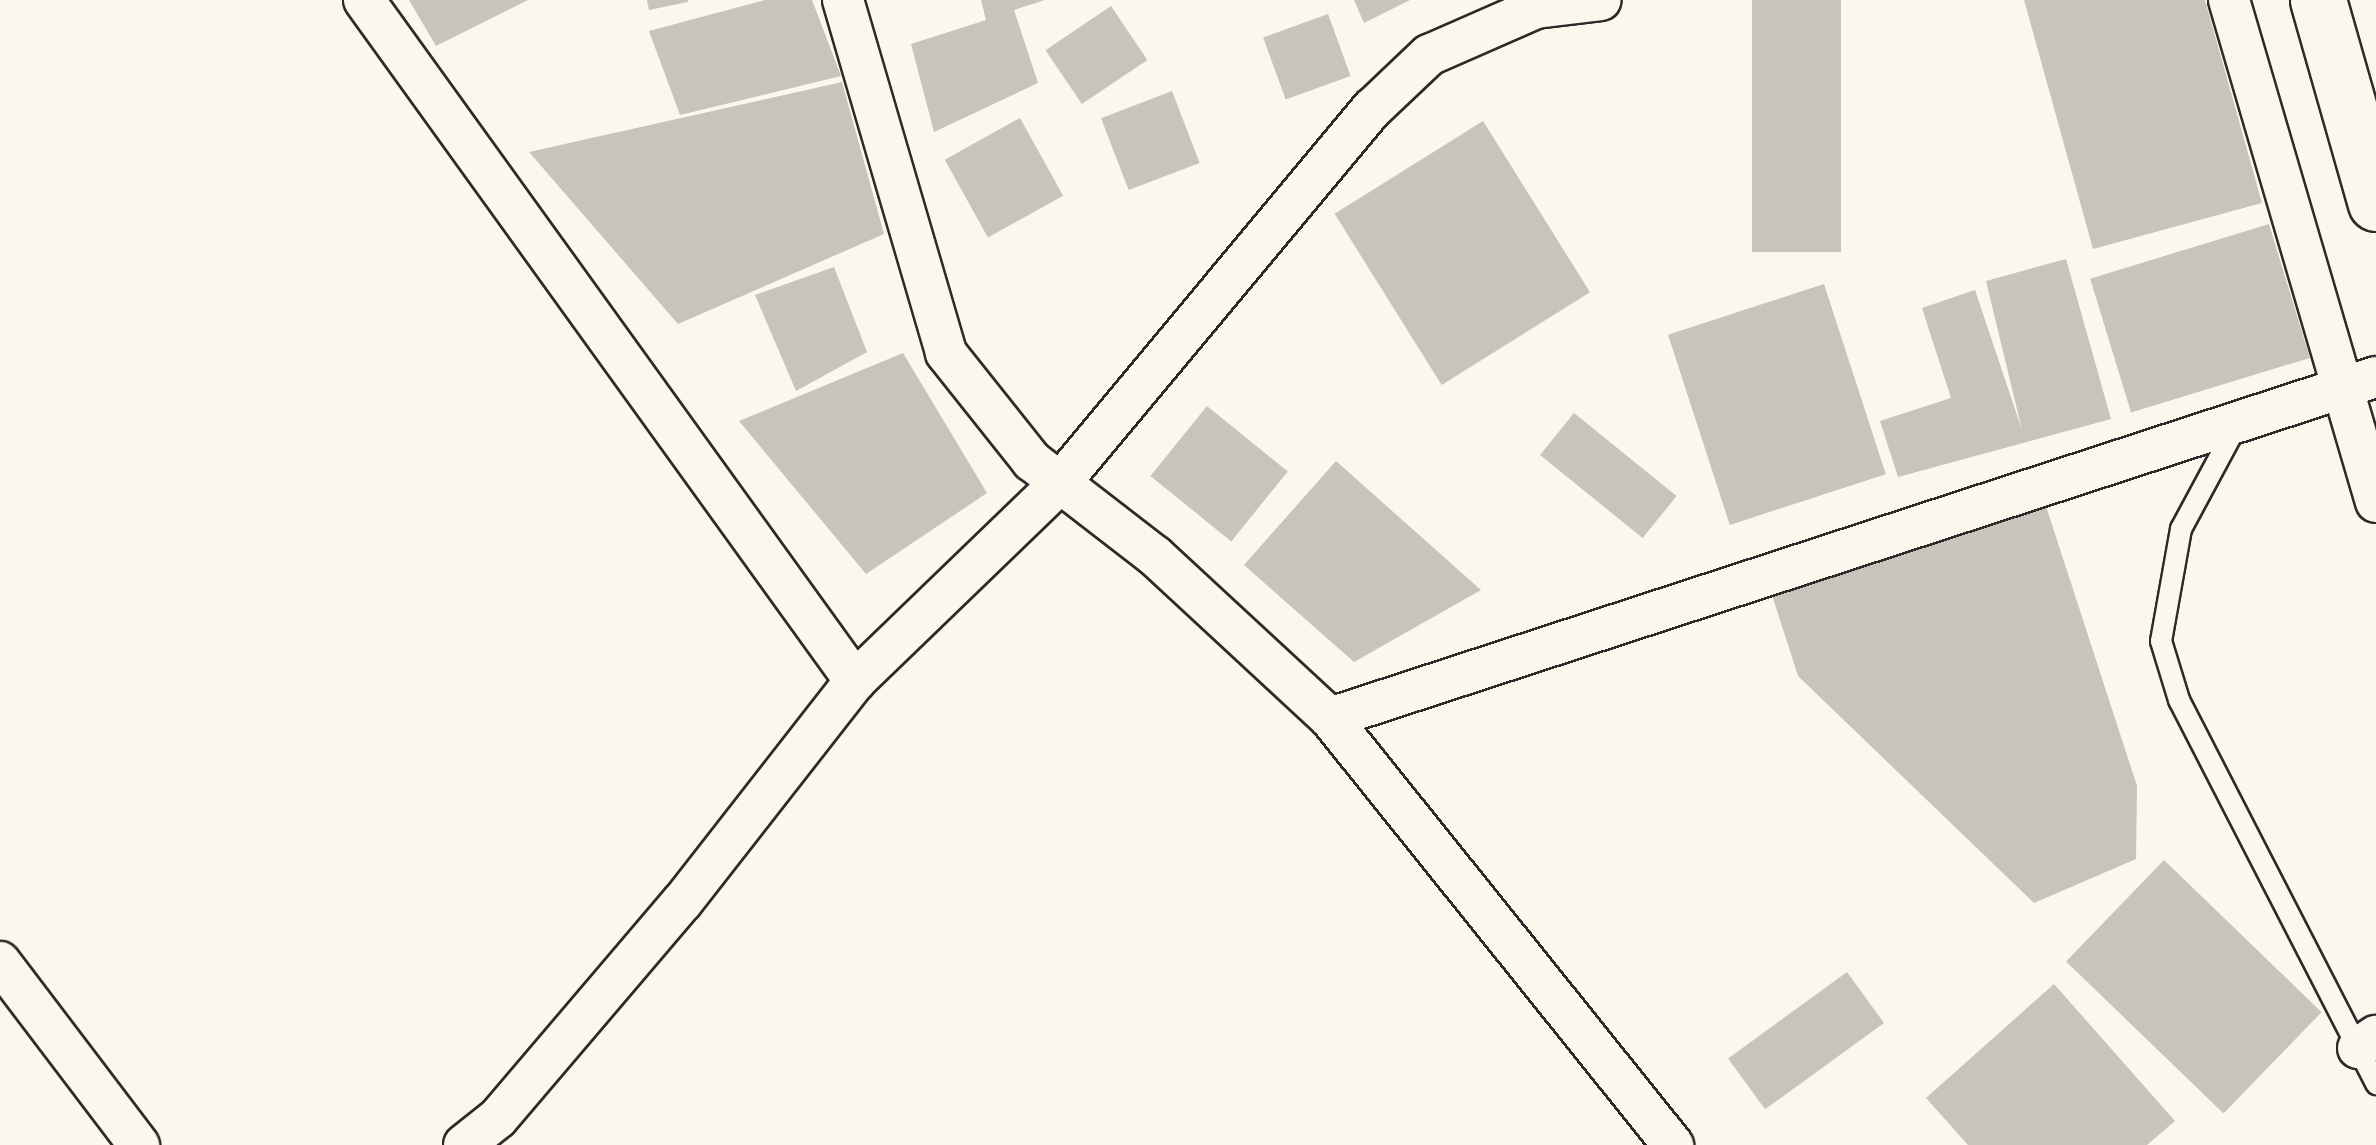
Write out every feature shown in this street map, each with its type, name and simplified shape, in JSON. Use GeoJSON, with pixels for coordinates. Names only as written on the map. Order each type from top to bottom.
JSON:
{"type":"FeatureCollection","features":[{"type":"Feature","properties":{"kind":"highway"},"geometry":{"type":"LineString","coordinates":[[2318,0],[2376,204]]}},
{"type":"Feature","properties":{"kind":"street"},"geometry":{"type":"LineString","coordinates":[[364,0],[855,682]]}},
{"type":"Feature","properties":{"kind":"street"},"geometry":{"type":"LineString","coordinates":[[843,0],[946,353],[1060,483],[1155,556],[1330,718],[1674,1145]]}},
{"type":"Feature","properties":{"kind":"street"},"geometry":{"type":"LineString","coordinates":[[464,1145],[498,1118],[683,901],[855,682],[1060,483],[1372,109],[1429,55],[1535,4],[1601,0]]}},
{"type":"Feature","properties":{"kind":"street"},"geometry":{"type":"LineString","coordinates":[[2229,0],[2359,382],[2376,502]]}},
{"type":"Feature","properties":{"kind":"street"},"geometry":{"type":"LineString","coordinates":[[1330,718],[2359,382]]}},
{"type":"Feature","properties":{"kind":"street"},"geometry":{"type":"LineString","coordinates":[[0,962],[138,1145]]}},
{"type":"Feature","properties":{"kind":"lane"},"geometry":{"type":"LineString","coordinates":[[2240,420],[2181,529],[2161,641],[2179,700],[2367,1042],[2376,1084]]}},
{"type":"Feature","properties":{"kind":"building"},"geometry":{"type":"Polygon","coordinates":[[[409,0],[528,0],[436,46],[409,0]]]}},
{"type":"Feature","properties":{"kind":"building"},"geometry":{"type":"Polygon","coordinates":[[[647,0],[688,0],[688,2],[649,10],[647,0]]]}},
{"type":"Feature","properties":{"kind":"building"},"geometry":{"type":"Polygon","coordinates":[[[765,0],[812,0],[841,76],[680,115],[649,31],[765,0]]]}},
{"type":"Feature","properties":{"kind":"building"},"geometry":{"type":"Polygon","coordinates":[[[981,0],[1045,0],[1014,10],[1038,83],[934,132],[911,44],[986,20],[981,0]]]}},
{"type":"Feature","properties":{"kind":"building"},"geometry":{"type":"Polygon","coordinates":[[[1354,0],[1410,0],[1364,23],[1354,0]]]}},
{"type":"Feature","properties":{"kind":"building"},"geometry":{"type":"Polygon","coordinates":[[[1752,0],[1841,0],[1841,252],[1752,252],[1752,0]]]}},
{"type":"Feature","properties":{"kind":"building"},"geometry":{"type":"Polygon","coordinates":[[[2024,0],[2205,0],[2262,203],[2093,249],[2024,0]]]}},
{"type":"Feature","properties":{"kind":"building"},"geometry":{"type":"Polygon","coordinates":[[[1111,6],[1147,60],[1082,104],[1046,50],[1111,6]]]}},
{"type":"Feature","properties":{"kind":"building"},"geometry":{"type":"Polygon","coordinates":[[[1328,14],[1351,76],[1286,100],[1263,38],[1328,14]]]}},
{"type":"Feature","properties":{"kind":"building"},"geometry":{"type":"Polygon","coordinates":[[[842,82],[884,234],[678,324],[529,152],[842,82]]]}},
{"type":"Feature","properties":{"kind":"building"},"geometry":{"type":"Polygon","coordinates":[[[1172,91],[1200,163],[1129,190],[1101,118],[1172,91]]]}},
{"type":"Feature","properties":{"kind":"building"},"geometry":{"type":"Polygon","coordinates":[[[1020,118],[1063,196],[988,238],[945,160],[1020,118]]]}},
{"type":"Feature","properties":{"kind":"building"},"geometry":{"type":"Polygon","coordinates":[[[1483,121],[1590,292],[1442,385],[1335,214],[1483,121]]]}},
{"type":"Feature","properties":{"kind":"building"},"geometry":{"type":"Polygon","coordinates":[[[2269,224],[2310,358],[2131,413],[2090,279],[2269,224]]]}},
{"type":"Feature","properties":{"kind":"building"},"geometry":{"type":"Polygon","coordinates":[[[2066,259],[2111,419],[1898,477],[1880,421],[1951,398],[1922,308],[1975,290],[2022,430],[1986,281],[2066,259]]]}},
{"type":"Feature","properties":{"kind":"building"},"geometry":{"type":"Polygon","coordinates":[[[834,267],[867,352],[796,391],[755,295],[834,267]]]}},
{"type":"Feature","properties":{"kind":"building"},"geometry":{"type":"Polygon","coordinates":[[[1824,284],[1886,474],[1730,525],[1668,335],[1824,284]]]}},
{"type":"Feature","properties":{"kind":"building"},"geometry":{"type":"Polygon","coordinates":[[[903,353],[987,493],[866,574],[739,421],[903,353]]]}},
{"type":"Feature","properties":{"kind":"building"},"geometry":{"type":"Polygon","coordinates":[[[1207,406],[1288,471],[1231,541],[1150,476],[1207,406]]]}},
{"type":"Feature","properties":{"kind":"building"},"geometry":{"type":"Polygon","coordinates":[[[1574,413],[1677,496],[1643,538],[1540,455],[1574,413]]]}},
{"type":"Feature","properties":{"kind":"building"},"geometry":{"type":"Polygon","coordinates":[[[1336,461],[1481,590],[1354,662],[1244,565],[1336,461]]]}},
{"type":"Feature","properties":{"kind":"building"},"geometry":{"type":"Polygon","coordinates":[[[2044,500],[2137,786],[2136,859],[2034,903],[1798,676],[1770,589],[2044,500]]]}},
{"type":"Feature","properties":{"kind":"building"},"geometry":{"type":"Polygon","coordinates":[[[2164,860],[2322,1012],[2224,1114],[2066,961],[2164,860]]]}},
{"type":"Feature","properties":{"kind":"building"},"geometry":{"type":"Polygon","coordinates":[[[1847,972],[1884,1023],[1765,1109],[1728,1058],[1847,972]]]}},
{"type":"Feature","properties":{"kind":"building"},"geometry":{"type":"Polygon","coordinates":[[[2054,984],[2175,1121],[2147,1145],[1968,1145],[1926,1098],[2054,984]]]}}]}
